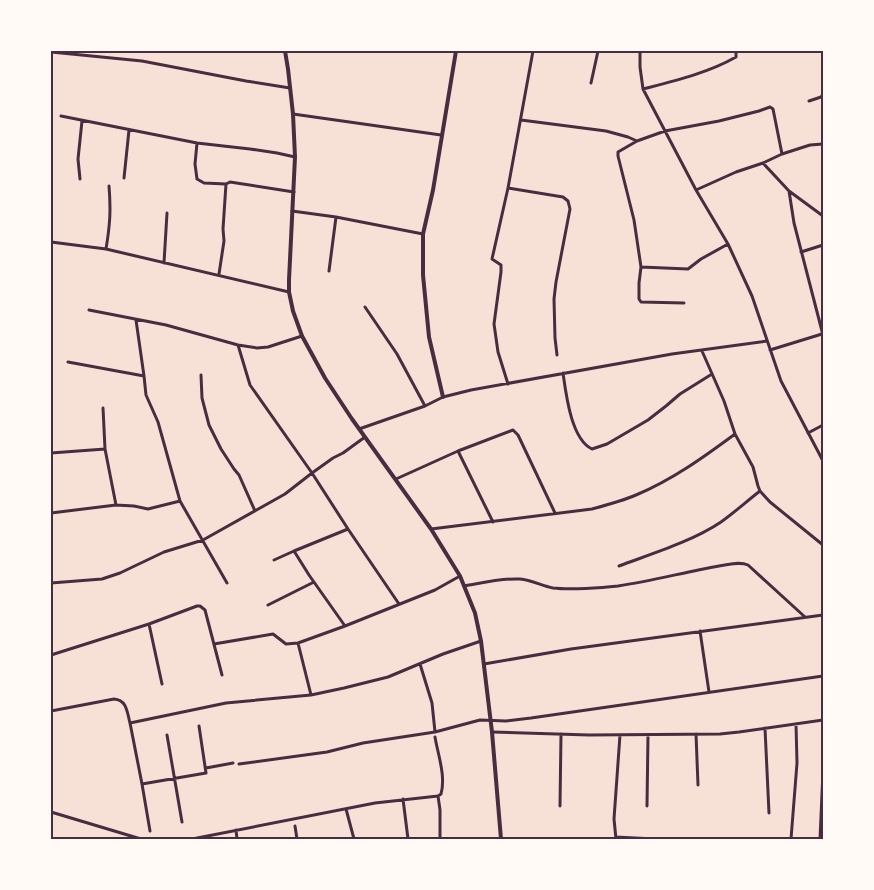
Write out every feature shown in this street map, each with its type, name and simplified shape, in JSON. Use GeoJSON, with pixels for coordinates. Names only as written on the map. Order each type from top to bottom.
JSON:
{"type":"FeatureCollection","features":[{"type":"Feature","properties":{"kind":"street"},"geometry":{"type":"LineString","coordinates":[[285,51],[293,114],[295,158],[289,292],[293,311],[302,336],[325,378],[431,529],[460,576],[475,613],[481,641],[491,721],[501,839]]}},
{"type":"Feature","properties":{"kind":"street"},"geometry":{"type":"LineString","coordinates":[[443,397],[429,337],[423,275],[423,234],[433,190],[456,51]]}},
{"type":"Feature","properties":{"kind":"street"},"geometry":{"type":"LineString","coordinates":[[508,384],[498,352],[494,324],[501,265],[492,259],[508,188],[533,51]]}},
{"type":"Feature","properties":{"kind":"street"},"geometry":{"type":"LineString","coordinates":[[591,83],[598,51]]}},
{"type":"Feature","properties":{"kind":"street"},"geometry":{"type":"LineString","coordinates":[[640,51],[643,89],[696,190],[728,244],[749,288],[781,381],[823,461]]}},
{"type":"Feature","properties":{"kind":"street"},"geometry":{"type":"LineString","coordinates":[[643,89],[681,79],[717,66],[736,57],[736,51]]}},
{"type":"Feature","properties":{"kind":"street"},"geometry":{"type":"LineString","coordinates":[[51,52],[142,61],[290,88]]}},
{"type":"Feature","properties":{"kind":"street"},"geometry":{"type":"LineString","coordinates":[[809,101],[821,97],[823,94]]}},
{"type":"Feature","properties":{"kind":"street"},"geometry":{"type":"LineString","coordinates":[[684,303],[641,302],[639,298],[641,267],[634,220],[618,152],[637,141],[665,131],[719,121],[770,107],[773,109],[782,154]]}},
{"type":"Feature","properties":{"kind":"street"},"geometry":{"type":"LineString","coordinates":[[293,114],[441,135]]}},
{"type":"Feature","properties":{"kind":"street"},"geometry":{"type":"LineString","coordinates":[[60,116],[196,143],[250,148],[295,158]]}},
{"type":"Feature","properties":{"kind":"street"},"geometry":{"type":"LineString","coordinates":[[80,179],[78,159],[82,120]]}},
{"type":"Feature","properties":{"kind":"street"},"geometry":{"type":"LineString","coordinates":[[521,120],[606,131],[628,136],[637,141]]}},
{"type":"Feature","properties":{"kind":"street"},"geometry":{"type":"LineString","coordinates":[[124,178],[129,130]]}},
{"type":"Feature","properties":{"kind":"street"},"geometry":{"type":"LineString","coordinates":[[196,143],[195,164],[197,179],[204,183],[226,184],[230,182],[294,192]]}},
{"type":"Feature","properties":{"kind":"street"},"geometry":{"type":"LineString","coordinates":[[696,190],[782,154],[810,145],[823,144]]}},
{"type":"Feature","properties":{"kind":"street"},"geometry":{"type":"LineString","coordinates":[[762,163],[789,191],[823,216]]}},
{"type":"Feature","properties":{"kind":"street"},"geometry":{"type":"LineString","coordinates":[[219,274],[224,241],[226,184]]}},
{"type":"Feature","properties":{"kind":"street"},"geometry":{"type":"LineString","coordinates":[[106,248],[110,227],[109,186]]}},
{"type":"Feature","properties":{"kind":"street"},"geometry":{"type":"LineString","coordinates":[[508,188],[563,197],[568,201],[570,209],[554,299],[557,355]]}},
{"type":"Feature","properties":{"kind":"street"},"geometry":{"type":"LineString","coordinates":[[770,350],[822,334],[794,223],[789,191]]}},
{"type":"Feature","properties":{"kind":"street"},"geometry":{"type":"LineString","coordinates":[[292,211],[336,217],[423,234]]}},
{"type":"Feature","properties":{"kind":"street"},"geometry":{"type":"LineString","coordinates":[[164,263],[167,213]]}},
{"type":"Feature","properties":{"kind":"street"},"geometry":{"type":"LineString","coordinates":[[329,271],[336,217]]}},
{"type":"Feature","properties":{"kind":"street"},"geometry":{"type":"LineString","coordinates":[[51,242],[106,248],[289,292]]}},
{"type":"Feature","properties":{"kind":"street"},"geometry":{"type":"LineString","coordinates":[[641,267],[688,269],[701,259],[728,244]]}},
{"type":"Feature","properties":{"kind":"street"},"geometry":{"type":"LineString","coordinates":[[801,252],[823,244]]}},
{"type":"Feature","properties":{"kind":"street"},"geometry":{"type":"LineString","coordinates":[[364,307],[397,354],[425,406]]}},
{"type":"Feature","properties":{"kind":"street"},"geometry":{"type":"LineString","coordinates":[[89,310],[166,325],[238,345],[257,348],[268,347],[302,336]]}},
{"type":"Feature","properties":{"kind":"street"},"geometry":{"type":"LineString","coordinates":[[136,320],[146,395],[158,422],[180,500],[227,584]]}},
{"type":"Feature","properties":{"kind":"street"},"geometry":{"type":"LineString","coordinates":[[359,429],[425,406],[443,397],[471,390],[672,354],[767,341]]}},
{"type":"Feature","properties":{"kind":"street"},"geometry":{"type":"LineString","coordinates":[[238,345],[250,386],[312,472],[399,604]]}},
{"type":"Feature","properties":{"kind":"street"},"geometry":{"type":"LineString","coordinates":[[702,351],[724,401],[735,434],[753,467],[760,491],[770,502],[823,545]]}},
{"type":"Feature","properties":{"kind":"street"},"geometry":{"type":"LineString","coordinates":[[68,362],[144,376]]}},
{"type":"Feature","properties":{"kind":"street"},"geometry":{"type":"LineString","coordinates":[[563,373],[571,417],[584,443],[592,449],[607,444],[648,420],[680,394],[712,374]]}},
{"type":"Feature","properties":{"kind":"street"},"geometry":{"type":"LineString","coordinates":[[201,375],[202,398],[209,425],[221,449],[239,475],[255,511]]}},
{"type":"Feature","properties":{"kind":"street"},"geometry":{"type":"LineString","coordinates":[[103,408],[105,449],[116,505]]}},
{"type":"Feature","properties":{"kind":"street"},"geometry":{"type":"LineString","coordinates":[[808,433],[823,425]]}},
{"type":"Feature","properties":{"kind":"street"},"geometry":{"type":"LineString","coordinates":[[396,479],[458,451],[514,431],[518,435],[555,513]]}},
{"type":"Feature","properties":{"kind":"street"},"geometry":{"type":"LineString","coordinates":[[431,529],[592,509],[614,503],[665,481],[698,461],[735,434]]}},
{"type":"Feature","properties":{"kind":"street"},"geometry":{"type":"LineString","coordinates":[[51,583],[102,579],[120,573],[164,552],[203,540],[285,494],[312,472],[365,437]]}},
{"type":"Feature","properties":{"kind":"street"},"geometry":{"type":"LineString","coordinates":[[51,453],[105,449]]}},
{"type":"Feature","properties":{"kind":"street"},"geometry":{"type":"LineString","coordinates":[[458,451],[493,522]]}},
{"type":"Feature","properties":{"kind":"street"},"geometry":{"type":"LineString","coordinates":[[619,566],[706,530],[720,522],[760,491]]}},
{"type":"Feature","properties":{"kind":"street"},"geometry":{"type":"LineString","coordinates":[[51,513],[116,505],[148,509],[180,500]]}},
{"type":"Feature","properties":{"kind":"street"},"geometry":{"type":"LineString","coordinates":[[274,560],[348,529]]}},
{"type":"Feature","properties":{"kind":"street"},"geometry":{"type":"LineString","coordinates":[[294,551],[345,626]]}},
{"type":"Feature","properties":{"kind":"street"},"geometry":{"type":"LineString","coordinates":[[464,586],[518,579],[554,588],[610,586],[694,570],[745,564],[805,617]]}},
{"type":"Feature","properties":{"kind":"street"},"geometry":{"type":"LineString","coordinates":[[214,644],[273,634],[286,644],[298,643],[435,590],[460,576]]}},
{"type":"Feature","properties":{"kind":"street"},"geometry":{"type":"LineString","coordinates":[[268,605],[314,582]]}},
{"type":"Feature","properties":{"kind":"street"},"geometry":{"type":"LineString","coordinates":[[51,655],[200,606],[205,610],[222,675]]}},
{"type":"Feature","properties":{"kind":"street"},"geometry":{"type":"LineString","coordinates":[[484,664],[571,649],[823,615]]}},
{"type":"Feature","properties":{"kind":"street"},"geometry":{"type":"LineString","coordinates":[[149,624],[162,684]]}},
{"type":"Feature","properties":{"kind":"street"},"geometry":{"type":"LineString","coordinates":[[700,631],[709,692]]}},
{"type":"Feature","properties":{"kind":"street"},"geometry":{"type":"LineString","coordinates":[[130,723],[242,700],[311,695],[388,677],[481,641]]}},
{"type":"Feature","properties":{"kind":"street"},"geometry":{"type":"LineString","coordinates":[[298,643],[311,695]]}},
{"type":"Feature","properties":{"kind":"street"},"geometry":{"type":"LineString","coordinates":[[420,664],[430,694],[435,732]]}},
{"type":"Feature","properties":{"kind":"street"},"geometry":{"type":"LineString","coordinates":[[239,764],[316,754],[363,743],[435,732],[480,720],[506,721],[531,718],[823,676]]}},
{"type":"Feature","properties":{"kind":"street"},"geometry":{"type":"LineString","coordinates":[[51,711],[114,699],[122,701],[130,723],[150,831]]}},
{"type":"Feature","properties":{"kind":"street"},"geometry":{"type":"LineString","coordinates":[[492,732],[648,735],[730,733],[823,720]]}},
{"type":"Feature","properties":{"kind":"street"},"geometry":{"type":"LineString","coordinates":[[791,839],[797,763],[796,724]]}},
{"type":"Feature","properties":{"kind":"street"},"geometry":{"type":"LineString","coordinates":[[142,784],[206,773],[199,726]]}},
{"type":"Feature","properties":{"kind":"street"},"geometry":{"type":"LineString","coordinates":[[765,728],[769,813]]}},
{"type":"Feature","properties":{"kind":"street"},"geometry":{"type":"LineString","coordinates":[[560,806],[561,734]]}},
{"type":"Feature","properties":{"kind":"street"},"geometry":{"type":"LineString","coordinates":[[620,734],[614,819],[616,838],[655,839]]}},
{"type":"Feature","properties":{"kind":"street"},"geometry":{"type":"LineString","coordinates":[[696,734],[698,785]]}},
{"type":"Feature","properties":{"kind":"street"},"geometry":{"type":"LineString","coordinates":[[168,735],[182,822]]}},
{"type":"Feature","properties":{"kind":"street"},"geometry":{"type":"LineString","coordinates":[[647,806],[648,735]]}},
{"type":"Feature","properties":{"kind":"street"},"geometry":{"type":"LineString","coordinates":[[192,839],[403,799],[438,796],[442,792],[443,781],[435,737]]}},
{"type":"Feature","properties":{"kind":"street"},"geometry":{"type":"LineString","coordinates":[[206,768],[233,763]]}},
{"type":"Feature","properties":{"kind":"street"},"geometry":{"type":"LineString","coordinates":[[820,839],[823,771]]}},
{"type":"Feature","properties":{"kind":"street"},"geometry":{"type":"LineString","coordinates":[[438,796],[440,839]]}},
{"type":"Feature","properties":{"kind":"street"},"geometry":{"type":"LineString","coordinates":[[403,799],[408,839]]}},
{"type":"Feature","properties":{"kind":"street"},"geometry":{"type":"LineString","coordinates":[[346,809],[354,839]]}},
{"type":"Feature","properties":{"kind":"street"},"geometry":{"type":"LineString","coordinates":[[51,812],[141,839]]}},
{"type":"Feature","properties":{"kind":"street"},"geometry":{"type":"LineString","coordinates":[[295,826],[297,839]]}},
{"type":"Feature","properties":{"kind":"street"},"geometry":{"type":"LineString","coordinates":[[236,830],[237,839]]}}]}
